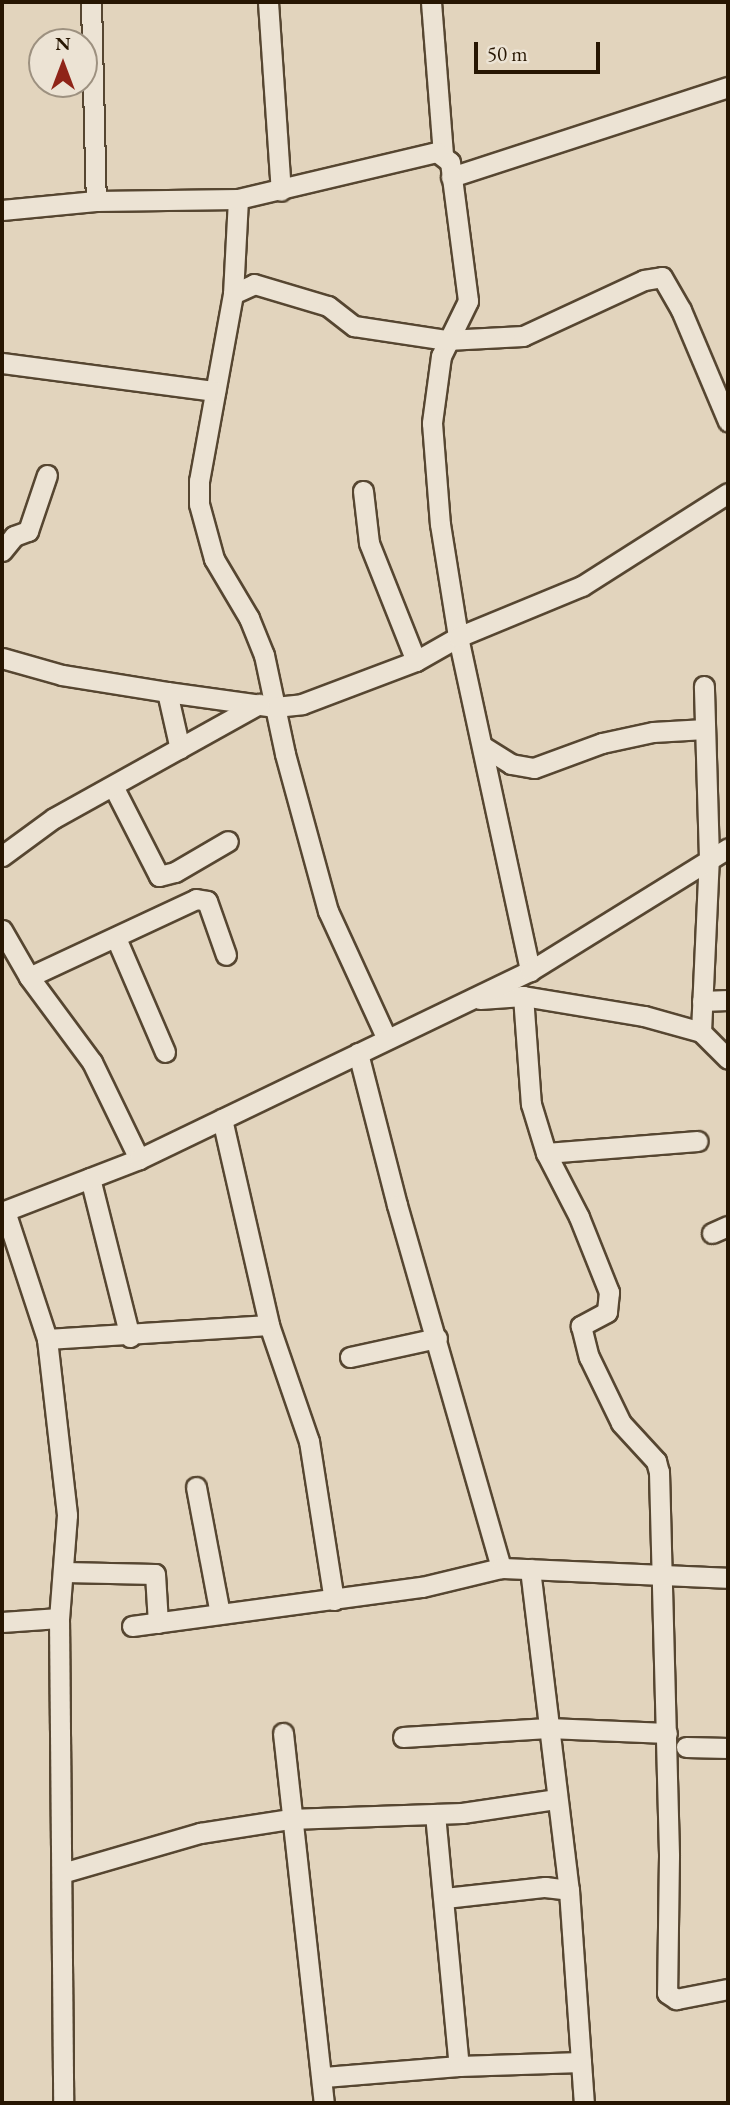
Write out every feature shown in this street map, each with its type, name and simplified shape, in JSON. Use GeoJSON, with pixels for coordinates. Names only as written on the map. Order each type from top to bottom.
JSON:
{"type":"FeatureCollection","features":[{"type":"Feature","properties":{"kind":"street"},"geometry":{"type":"LineString","coordinates":[[91,2],[96,201]]}},
{"type":"Feature","properties":{"kind":"street"},"geometry":{"type":"LineString","coordinates":[[268,2],[281,191]]}},
{"type":"Feature","properties":{"kind":"street"},"geometry":{"type":"LineString","coordinates":[[431,2],[443,154],[452,177],[468,302],[446,340],[432,423],[440,524],[458,637],[484,747],[530,971]]}},
{"type":"Feature","properties":{"kind":"street"},"geometry":{"type":"LineString","coordinates":[[452,177],[728,87]]}},
{"type":"Feature","properties":{"kind":"street"},"geometry":{"type":"LineString","coordinates":[[2,209],[96,201],[238,199],[443,154]]}},
{"type":"Feature","properties":{"kind":"street"},"geometry":{"type":"LineString","coordinates":[[238,199],[233,294],[199,481],[199,504],[214,559],[249,618],[264,655],[267,706],[328,911],[387,1039]]}},
{"type":"Feature","properties":{"kind":"street"},"geometry":{"type":"LineString","coordinates":[[233,294],[254,284],[328,306],[354,326],[446,340],[523,336],[644,280],[662,277],[681,310],[728,421]]}},
{"type":"Feature","properties":{"kind":"street"},"geometry":{"type":"LineString","coordinates":[[2,363],[215,391]]}},
{"type":"Feature","properties":{"kind":"street"},"geometry":{"type":"LineString","coordinates":[[6,539],[28,531],[47,475]]}},
{"type":"Feature","properties":{"kind":"street"},"geometry":{"type":"LineString","coordinates":[[363,491],[369,543],[416,661]]}},
{"type":"Feature","properties":{"kind":"street"},"geometry":{"type":"LineString","coordinates":[[2,658],[62,675],[167,692],[267,706],[302,704],[416,661],[458,637],[582,586],[728,493]]}},
{"type":"Feature","properties":{"kind":"street"},"geometry":{"type":"LineString","coordinates":[[701,1032],[709,858],[704,686]]}},
{"type":"Feature","properties":{"kind":"street"},"geometry":{"type":"LineString","coordinates":[[167,692],[180,749]]}},
{"type":"Feature","properties":{"kind":"street"},"geometry":{"type":"LineString","coordinates":[[2,856],[54,818],[180,749],[267,706]]}},
{"type":"Feature","properties":{"kind":"street"},"geometry":{"type":"LineString","coordinates":[[484,747],[511,764],[534,768],[603,743],[653,732],[705,729]]}},
{"type":"Feature","properties":{"kind":"street"},"geometry":{"type":"LineString","coordinates":[[113,786],[159,876],[175,872],[228,841]]}},
{"type":"Feature","properties":{"kind":"street"},"geometry":{"type":"LineString","coordinates":[[63,2103],[59,1618],[65,1572],[67,1515],[47,1339],[3,1212],[139,1159],[530,971],[728,848]]}},
{"type":"Feature","properties":{"kind":"street"},"geometry":{"type":"LineString","coordinates":[[29,977],[202,898],[226,955]]}},
{"type":"Feature","properties":{"kind":"street"},"geometry":{"type":"LineString","coordinates":[[2,930],[29,977],[92,1062],[139,1159]]}},
{"type":"Feature","properties":{"kind":"street"},"geometry":{"type":"LineString","coordinates":[[116,939],[165,1052]]}},
{"type":"Feature","properties":{"kind":"street"},"geometry":{"type":"LineString","coordinates":[[472,999],[523,996],[644,1016],[701,1032],[728,1059]]}},
{"type":"Feature","properties":{"kind":"street"},"geometry":{"type":"LineString","coordinates":[[523,996],[529,1092],[546,1153],[579,1217],[609,1292],[607,1312],[581,1326],[589,1357],[621,1423],[641,1442],[659,1472],[667,1733],[667,1993],[676,1999],[728,1989]]}},
{"type":"Feature","properties":{"kind":"street"},"geometry":{"type":"LineString","coordinates":[[702,1001],[728,1000]]}},
{"type":"Feature","properties":{"kind":"street"},"geometry":{"type":"LineString","coordinates":[[358,1053],[397,1205],[501,1568]]}},
{"type":"Feature","properties":{"kind":"street"},"geometry":{"type":"LineString","coordinates":[[222,1119],[269,1325],[309,1441],[334,1600]]}},
{"type":"Feature","properties":{"kind":"street"},"geometry":{"type":"LineString","coordinates":[[546,1153],[698,1141]]}},
{"type":"Feature","properties":{"kind":"street"},"geometry":{"type":"LineString","coordinates":[[90,1178],[130,1337]]}},
{"type":"Feature","properties":{"kind":"street"},"geometry":{"type":"LineString","coordinates":[[47,1339],[130,1337],[269,1325]]}},
{"type":"Feature","properties":{"kind":"street"},"geometry":{"type":"LineString","coordinates":[[350,1357],[437,1338]]}},
{"type":"Feature","properties":{"kind":"street"},"geometry":{"type":"LineString","coordinates":[[196,1487],[220,1615]]}},
{"type":"Feature","properties":{"kind":"street"},"geometry":{"type":"LineString","coordinates":[[132,1626],[422,1587],[501,1568],[728,1578]]}},
{"type":"Feature","properties":{"kind":"street"},"geometry":{"type":"LineString","coordinates":[[530,1569],[569,1890],[584,2103]]}},
{"type":"Feature","properties":{"kind":"street"},"geometry":{"type":"LineString","coordinates":[[65,1572],[155,1574],[158,1623]]}},
{"type":"Feature","properties":{"kind":"street"},"geometry":{"type":"LineString","coordinates":[[2,1622],[59,1618]]}},
{"type":"Feature","properties":{"kind":"street"},"geometry":{"type":"LineString","coordinates":[[403,1737],[548,1728],[667,1733]]}},
{"type":"Feature","properties":{"kind":"street"},"geometry":{"type":"LineString","coordinates":[[283,1733],[289,1819],[324,2077],[324,2103]]}},
{"type":"Feature","properties":{"kind":"street"},"geometry":{"type":"LineString","coordinates":[[686,1747],[728,1748]]}},
{"type":"Feature","properties":{"kind":"street"},"geometry":{"type":"LineString","coordinates":[[62,1873],[200,1833],[289,1819],[435,1814],[557,1799]]}},
{"type":"Feature","properties":{"kind":"street"},"geometry":{"type":"LineString","coordinates":[[435,1814],[459,2066]]}},
{"type":"Feature","properties":{"kind":"street"},"geometry":{"type":"LineString","coordinates":[[444,1898],[545,1887],[569,1890]]}},
{"type":"Feature","properties":{"kind":"street"},"geometry":{"type":"LineString","coordinates":[[324,2077],[459,2066],[581,2063]]}}]}
